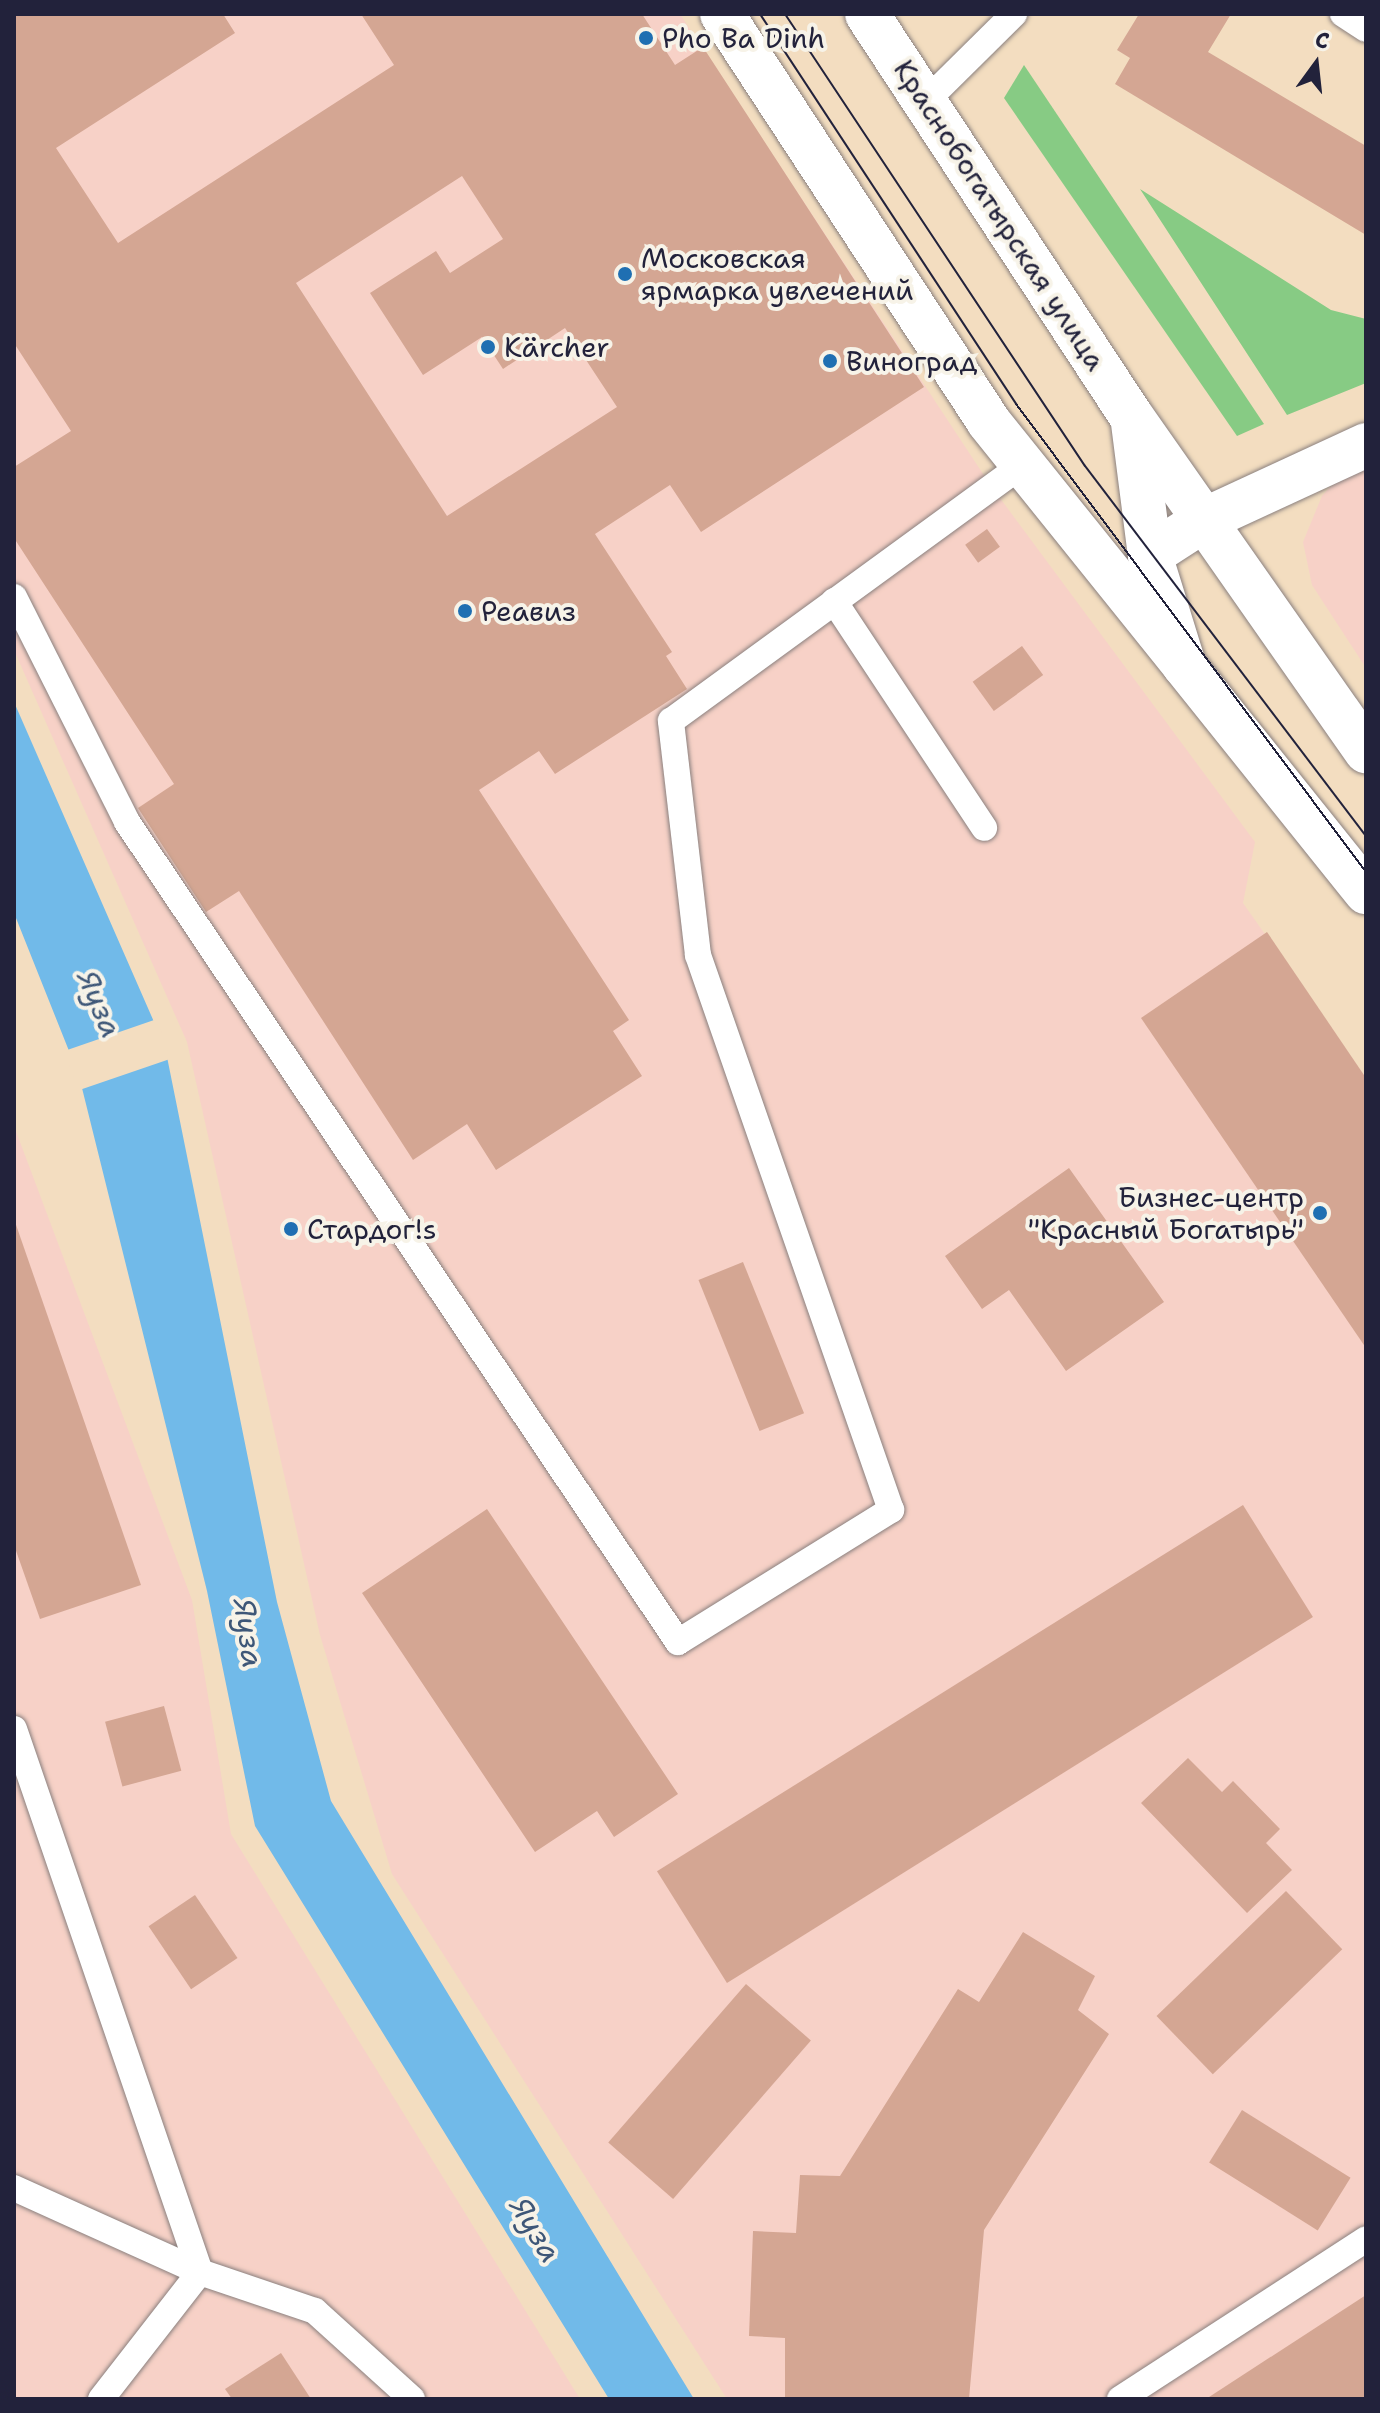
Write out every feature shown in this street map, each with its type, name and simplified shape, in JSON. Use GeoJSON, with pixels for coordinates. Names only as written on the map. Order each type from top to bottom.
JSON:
{"type":"FeatureCollection","features":[{"type":"Feature","properties":{"kind":"main road"},"geometry":{"type":"LineString","coordinates":[[722,14],[1021,466],[1184,665]]}},
{"type":"Feature","properties":{"kind":"main road","name":"Краснобогатырская улица"},"geometry":{"type":"LineString","coordinates":[[867,14],[1132,417],[1366,751]]}},
{"type":"Feature","properties":{"kind":"main road","name":"Краснобогатырская улица"},"geometry":{"type":"LineString","coordinates":[[1132,417],[1150,555],[1184,665],[1366,892]]}},
{"type":"Feature","properties":{"kind":"main road"},"geometry":{"type":"LineString","coordinates":[[1150,555],[1204,520],[1366,445]]}},
{"type":"Feature","properties":{"kind":"lane"},"geometry":{"type":"LineString","coordinates":[[926,101],[1014,14]]}},
{"type":"Feature","properties":{"kind":"lane"},"geometry":{"type":"LineString","coordinates":[[1343,14],[1366,29]]}},
{"type":"Feature","properties":{"kind":"lane"},"geometry":{"type":"LineString","coordinates":[[14,597],[127,822],[678,1642],[891,1510],[698,955],[671,721],[1021,466]]}},
{"type":"Feature","properties":{"kind":"lane"},"geometry":{"type":"LineString","coordinates":[[834,601],[984,828]]}},
{"type":"Feature","properties":{"kind":"lane"},"geometry":{"type":"LineString","coordinates":[[14,1729],[200,2272]]}},
{"type":"Feature","properties":{"kind":"lane"},"geometry":{"type":"LineString","coordinates":[[14,2188],[200,2272],[315,2311],[412,2399]]}},
{"type":"Feature","properties":{"kind":"lane"},"geometry":{"type":"LineString","coordinates":[[1120,2399],[1366,2239]]}},
{"type":"Feature","properties":{"kind":"lane"},"geometry":{"type":"LineString","coordinates":[[101,2399],[200,2272]]}},
{"type":"Feature","properties":{"kind":"shaded area"},"geometry":{"type":"Polygon","coordinates":[[[14,14],[680,14],[991,486],[1255,842],[1243,903],[1366,1078],[1366,2399],[727,2399],[392,1874],[320,1635],[187,1042],[14,650],[14,14]]]}},
{"type":"Feature","properties":{"kind":"shaded area"},"geometry":{"type":"Polygon","coordinates":[[[1366,466],[1366,668],[1312,585],[1303,542],[1322,496],[1341,475],[1366,466]]]}},
{"type":"Feature","properties":{"kind":"shaded area"},"geometry":{"type":"Polygon","coordinates":[[[14,1126],[192,1600],[231,1834],[580,2399],[14,2399],[14,1126]]]}},
{"type":"Feature","properties":{"kind":"green space"},"geometry":{"type":"Polygon","coordinates":[[[1024,65],[1264,424],[1237,436],[1004,98],[1024,65]]]}},
{"type":"Feature","properties":{"kind":"green space"},"geometry":{"type":"Polygon","coordinates":[[[1140,189],[1331,310],[1366,319],[1366,383],[1287,415],[1140,189]]]}},
{"type":"Feature","properties":{"kind":"water","name":"Яуза"},"geometry":{"type":"Polygon","coordinates":[[[14,702],[165,1047],[277,1602],[331,1801],[694,2399],[609,2399],[255,1826],[207,1591],[79,1076],[14,913],[14,702]]]}},
{"type":"Feature","properties":{"kind":"pier"},"geometry":{"type":"Polygon","coordinates":[[[157,1019],[171,1059],[78,1091],[64,1051],[157,1019]]]}},
{"type":"Feature","properties":{"kind":"building"},"geometry":{"type":"Polygon","coordinates":[[[14,14],[223,14],[235,33],[56,148],[118,243],[394,65],[361,14],[642,14],[675,65],[703,47],[924,387],[701,532],[670,485],[595,534],[672,652],[666,656],[687,689],[555,774],[539,751],[479,790],[629,1020],[613,1031],[642,1076],[496,1170],[467,1124],[413,1160],[239,891],[206,912],[138,808],[174,784],[14,538],[14,467],[71,431],[14,343],[14,14]],[[462,176],[296,283],[447,516],[617,407],[565,328],[503,369],[482,337],[423,375],[370,293],[436,251],[450,273],[503,239],[462,176]]]}},
{"type":"Feature","properties":{"kind":"building"},"geometry":{"type":"Polygon","coordinates":[[[1139,14],[1231,14],[1208,52],[1366,146],[1366,235],[1115,84],[1130,58],[1117,50],[1139,14]]]}},
{"type":"Feature","properties":{"kind":"building"},"geometry":{"type":"Polygon","coordinates":[[[987,529],[1000,547],[978,563],[965,545],[987,529]]]}},
{"type":"Feature","properties":{"kind":"building"},"geometry":{"type":"Polygon","coordinates":[[[1022,646],[1043,675],[994,711],[973,682],[1022,646]]]}},
{"type":"Feature","properties":{"kind":"building","name":"Бизнес-центр \"Красный Богатырь\""},"geometry":{"type":"Polygon","coordinates":[[[1267,932],[1366,1078],[1366,1348],[1141,1018],[1267,932]]]}},
{"type":"Feature","properties":{"kind":"building"},"geometry":{"type":"Polygon","coordinates":[[[1069,1168],[1164,1302],[1066,1371],[1009,1290],[982,1309],[945,1256],[1069,1168]]]}},
{"type":"Feature","properties":{"kind":"building"},"geometry":{"type":"Polygon","coordinates":[[[14,1219],[141,1585],[40,1619],[14,1545],[14,1219]]]}},
{"type":"Feature","properties":{"kind":"building"},"geometry":{"type":"Polygon","coordinates":[[[743,1262],[804,1413],[760,1431],[698,1280],[743,1262]]]}},
{"type":"Feature","properties":{"kind":"building"},"geometry":{"type":"Polygon","coordinates":[[[1243,1505],[1313,1617],[727,1983],[657,1871],[1243,1505]]]}},
{"type":"Feature","properties":{"kind":"building"},"geometry":{"type":"Polygon","coordinates":[[[487,1509],[678,1794],[614,1837],[597,1811],[535,1852],[362,1593],[487,1509]]]}},
{"type":"Feature","properties":{"kind":"building"},"geometry":{"type":"Polygon","coordinates":[[[164,1706],[181,1771],[122,1787],[105,1722],[164,1706]]]}},
{"type":"Feature","properties":{"kind":"building"},"geometry":{"type":"Polygon","coordinates":[[[1188,1758],[1222,1792],[1233,1781],[1280,1829],[1266,1843],[1292,1870],[1247,1913],[1141,1803],[1188,1758]]]}},
{"type":"Feature","properties":{"kind":"building"},"geometry":{"type":"Polygon","coordinates":[[[1286,1891],[1342,1949],[1213,2074],[1157,2016],[1286,1891]]]}},
{"type":"Feature","properties":{"kind":"building"},"geometry":{"type":"Polygon","coordinates":[[[195,1895],[237,1958],[191,1989],[149,1926],[195,1895]]]}},
{"type":"Feature","properties":{"kind":"building"},"geometry":{"type":"Polygon","coordinates":[[[1023,1932],[1095,1976],[1078,2010],[1109,2034],[984,2230],[969,2399],[785,2399],[785,2338],[749,2336],[753,2231],[796,2233],[800,2175],[840,2176],[958,1989],[979,2002],[1023,1932]]]}},
{"type":"Feature","properties":{"kind":"building"},"geometry":{"type":"Polygon","coordinates":[[[746,1984],[811,2040],[673,2199],[608,2142],[746,1984]]]}},
{"type":"Feature","properties":{"kind":"building"},"geometry":{"type":"Polygon","coordinates":[[[1242,2110],[1351,2178],[1318,2230],[1209,2163],[1242,2110]]]}},
{"type":"Feature","properties":{"kind":"building"},"geometry":{"type":"Polygon","coordinates":[[[1366,2295],[1366,2399],[1206,2399],[1366,2295]]]}},
{"type":"Feature","properties":{"kind":"building"},"geometry":{"type":"Polygon","coordinates":[[[281,2353],[311,2399],[232,2399],[225,2389],[281,2353]]]}},
{"type":"Feature","properties":{"kind":"tram line"},"geometry":{"type":"LineString","coordinates":[[760,14],[1016,404],[1366,872]]}},
{"type":"Feature","properties":{"kind":"tram line"},"geometry":{"type":"LineString","coordinates":[[785,14],[1085,466],[1366,836]]}},
{"type":"Feature","properties":{"kind":"place","name":"Pho Ba Dinh"},"geometry":{"type":"Point","coordinates":[646,38]}},
{"type":"Feature","properties":{"kind":"place","name":"Московская ярмарка увлечений"},"geometry":{"type":"Point","coordinates":[625,274]}},
{"type":"Feature","properties":{"kind":"place","name":"Kärcher"},"geometry":{"type":"Point","coordinates":[488,347]}},
{"type":"Feature","properties":{"kind":"place","name":"Виноград"},"geometry":{"type":"Point","coordinates":[830,361]}},
{"type":"Feature","properties":{"kind":"place","name":"Реавиз"},"geometry":{"type":"Point","coordinates":[465,611]}},
{"type":"Feature","properties":{"kind":"place","name":"Бизнес-центр \"Красный Богатырь\""},"geometry":{"type":"Point","coordinates":[1320,1213]}},
{"type":"Feature","properties":{"kind":"place","name":"Стардог!s"},"geometry":{"type":"Point","coordinates":[291,1229]}}]}
